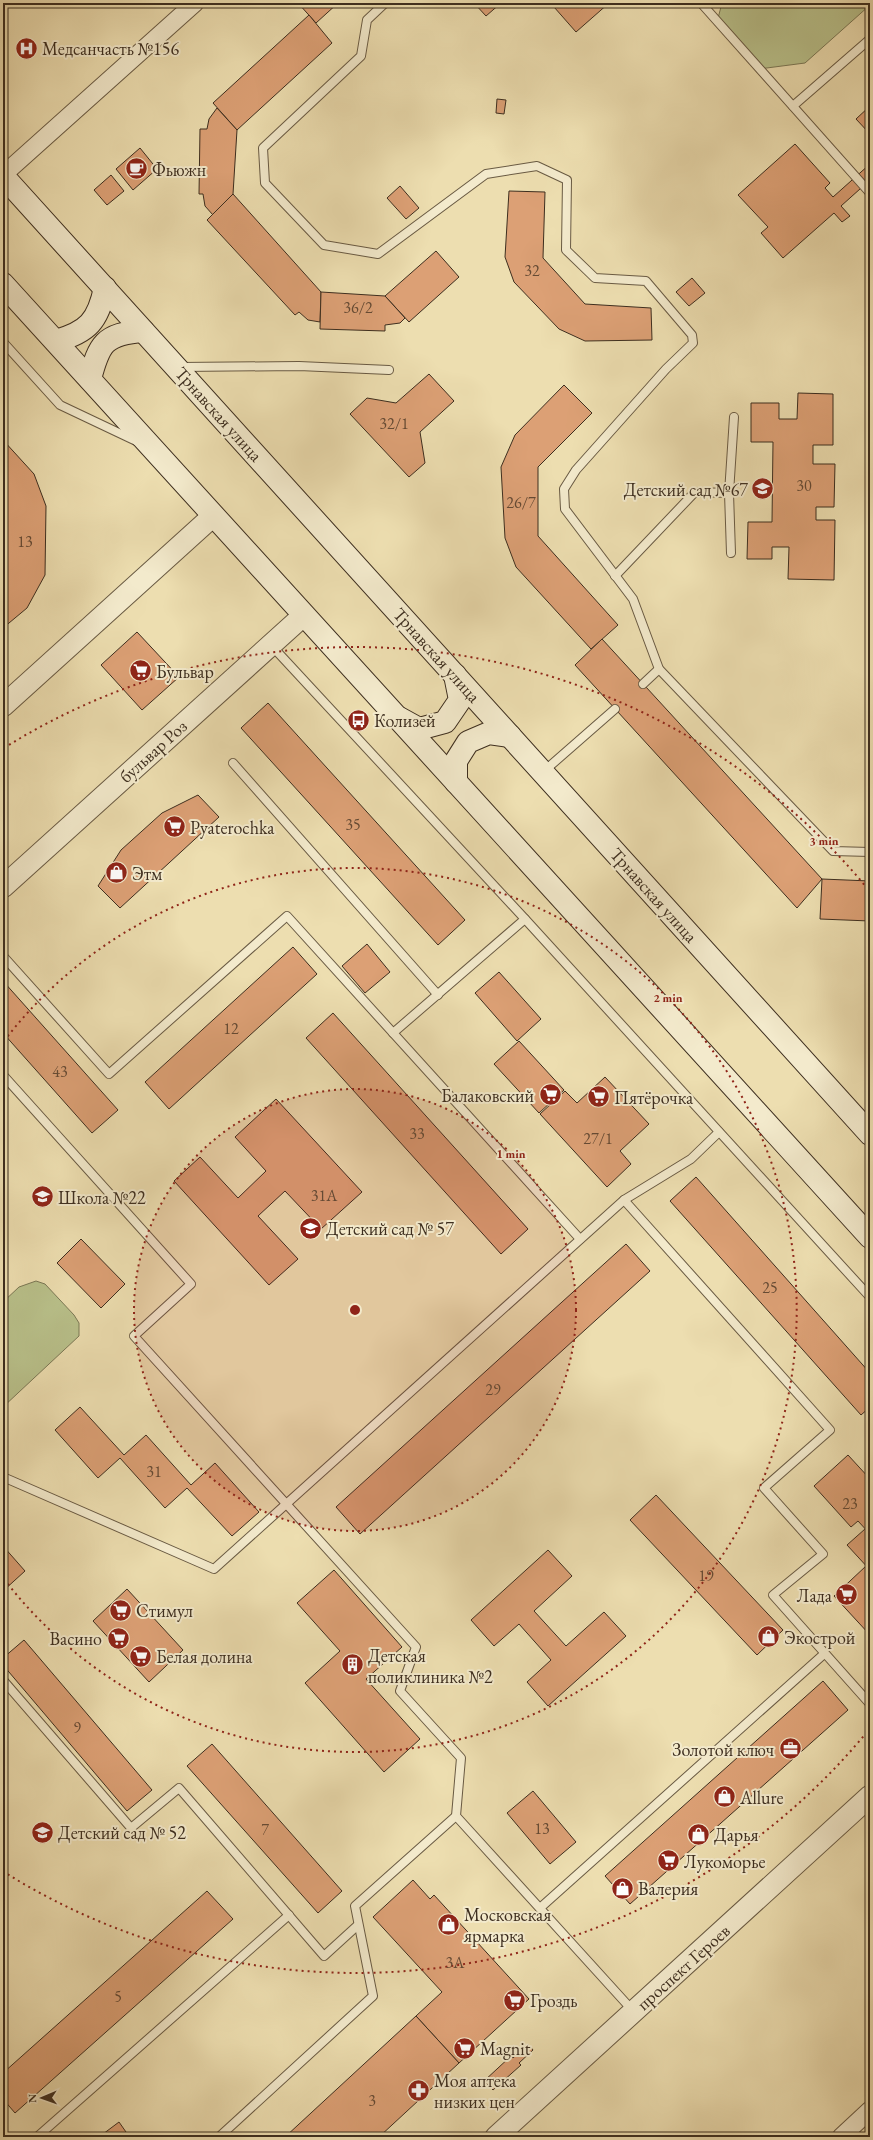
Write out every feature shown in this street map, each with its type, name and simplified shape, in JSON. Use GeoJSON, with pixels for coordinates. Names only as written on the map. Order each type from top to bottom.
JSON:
{"type":"FeatureCollection","features":[{"type":"Feature","properties":{"kind":"main road","name":"Трнавская улица"},"geometry":{"type":"LineString","coordinates":[[3,176],[870,1134]]}},
{"type":"Feature","properties":{"kind":"main road"},"geometry":{"type":"LineString","coordinates":[[3,284],[870,1237]]}},
{"type":"Feature","properties":{"kind":"main road"},"geometry":{"type":"LineString","coordinates":[[56,341],[74,336],[89,324],[100,309],[105,288]]}},
{"type":"Feature","properties":{"kind":"main road"},"geometry":{"type":"LineString","coordinates":[[90,380],[95,358],[106,341],[122,333],[143,331]]}},
{"type":"Feature","properties":{"kind":"main road"},"geometry":{"type":"LineString","coordinates":[[396,717],[419,729],[445,722],[460,700],[455,675]]}},
{"type":"Feature","properties":{"kind":"main road"},"geometry":{"type":"LineString","coordinates":[[456,782],[456,761],[468,742],[489,732],[510,736]]}},
{"type":"Feature","properties":{"kind":"street"},"geometry":{"type":"LineString","coordinates":[[3,176],[195,3]]}},
{"type":"Feature","properties":{"kind":"street"},"geometry":{"type":"LineString","coordinates":[[3,706],[214,516]]}},
{"type":"Feature","properties":{"kind":"street","name":"бульвар Роз"},"geometry":{"type":"LineString","coordinates":[[3,887],[304,615]]}},
{"type":"Feature","properties":{"kind":"street","name":"проспект Героев"},"geometry":{"type":"LineString","coordinates":[[496,2137],[870,1796]]}},
{"type":"Feature","properties":{"kind":"street"},"geometry":{"type":"LineString","coordinates":[[841,2137],[870,2110]]}},
{"type":"Feature","properties":{"kind":"lane"},"geometry":{"type":"LineString","coordinates":[[385,3],[367,20],[361,56],[263,148],[265,183],[324,245],[378,254],[486,174],[537,166],[567,180],[566,250],[596,278],[646,281],[692,334],[693,343],[666,369],[576,470],[564,489],[565,509],[633,599],[659,669],[833,851],[870,852]]}},
{"type":"Feature","properties":{"kind":"lane"},"geometry":{"type":"LineString","coordinates":[[701,3],[870,192]]}},
{"type":"Feature","properties":{"kind":"lane"},"geometry":{"type":"LineString","coordinates":[[793,106],[870,39]]}},
{"type":"Feature","properties":{"kind":"lane"},"geometry":{"type":"LineString","coordinates":[[3,342],[60,405],[152,449]]}},
{"type":"Feature","properties":{"kind":"lane"},"geometry":{"type":"LineString","coordinates":[[176,367],[299,366],[389,370]]}},
{"type":"Feature","properties":{"kind":"lane"},"geometry":{"type":"LineString","coordinates":[[731,553],[729,493],[734,417]]}},
{"type":"Feature","properties":{"kind":"lane"},"geometry":{"type":"LineString","coordinates":[[615,576],[695,492],[729,493]]}},
{"type":"Feature","properties":{"kind":"lane"},"geometry":{"type":"LineString","coordinates":[[271,645],[525,919],[870,1297]]}},
{"type":"Feature","properties":{"kind":"lane"},"geometry":{"type":"LineString","coordinates":[[643,684],[659,669]]}},
{"type":"Feature","properties":{"kind":"lane"},"geometry":{"type":"LineString","coordinates":[[543,772],[615,709]]}},
{"type":"Feature","properties":{"kind":"lane"},"geometry":{"type":"LineString","coordinates":[[233,763],[438,995]]}},
{"type":"Feature","properties":{"kind":"lane"},"geometry":{"type":"LineString","coordinates":[[3,956],[109,1074],[287,916],[580,1239]]}},
{"type":"Feature","properties":{"kind":"lane"},"geometry":{"type":"LineString","coordinates":[[393,1033],[525,919]]}},
{"type":"Feature","properties":{"kind":"lane"},"geometry":{"type":"LineString","coordinates":[[3,1075],[191,1284],[134,1336],[288,1504],[416,1647],[400,1691],[461,1758],[456,1816],[355,1906],[373,1996],[219,2137]]}},
{"type":"Feature","properties":{"kind":"lane"},"geometry":{"type":"LineString","coordinates":[[3,1477],[214,1569],[624,1200],[692,1159],[720,1132]]}},
{"type":"Feature","properties":{"kind":"lane"},"geometry":{"type":"LineString","coordinates":[[624,1200],[830,1430],[764,1488],[823,1554],[774,1595],[824,1654],[870,1704]]}},
{"type":"Feature","properties":{"kind":"lane"},"geometry":{"type":"LineString","coordinates":[[540,1908],[824,1654]]}},
{"type":"Feature","properties":{"kind":"lane"},"geometry":{"type":"LineString","coordinates":[[3,1680],[131,1828],[179,1788],[324,1956],[358,1925]]}},
{"type":"Feature","properties":{"kind":"lane"},"geometry":{"type":"LineString","coordinates":[[456,1816],[634,2012]]}},
{"type":"Feature","properties":{"kind":"lane"},"geometry":{"type":"LineString","coordinates":[[37,2137],[288,1915]]}},
{"type":"Feature","properties":{"kind":"green space"},"geometry":{"type":"Polygon","coordinates":[[[722,3],[870,3],[870,5],[805,63],[759,69],[717,22],[722,3]]]}},
{"type":"Feature","properties":{"kind":"green space"},"geometry":{"type":"Polygon","coordinates":[[[36,1281],[45,1284],[74,1315],[79,1323],[79,1336],[3,1407],[3,1302],[19,1287],[36,1281]]]}},
{"type":"Feature","properties":{"kind":"building"},"geometry":{"type":"Polygon","coordinates":[[[298,3],[338,3],[316,23],[298,3]]]}},
{"type":"Feature","properties":{"kind":"building"},"geometry":{"type":"Polygon","coordinates":[[[474,3],[501,3],[486,16],[474,3]]]}},
{"type":"Feature","properties":{"kind":"building"},"geometry":{"type":"Polygon","coordinates":[[[559,3],[609,3],[576,32],[554,7],[559,3]]]}},
{"type":"Feature","properties":{"kind":"building"},"geometry":{"type":"Polygon","coordinates":[[[309,15],[332,43],[237,130],[213,103],[309,15]]]}},
{"type":"Feature","properties":{"kind":"building"},"geometry":{"type":"Polygon","coordinates":[[[497,99],[506,100],[504,114],[496,113],[497,99]]]}},
{"type":"Feature","properties":{"kind":"building"},"geometry":{"type":"Polygon","coordinates":[[[870,106],[870,134],[856,119],[870,106]]]}},
{"type":"Feature","properties":{"kind":"building"},"geometry":{"type":"Polygon","coordinates":[[[217,108],[237,130],[233,194],[213,215],[205,206],[203,194],[199,194],[200,129],[207,129],[209,119],[217,108]]]}},
{"type":"Feature","properties":{"kind":"building"},"geometry":{"type":"Polygon","coordinates":[[[795,144],[830,183],[825,188],[833,197],[870,164],[870,180],[841,206],[850,216],[842,222],[834,213],[783,258],[761,233],[768,227],[738,195],[795,144]]]}},
{"type":"Feature","properties":{"kind":"building","name":"Фьюжн"},"geometry":{"type":"Polygon","coordinates":[[[140,148],[157,169],[133,190],[116,169],[140,148]]]}},
{"type":"Feature","properties":{"kind":"building"},"geometry":{"type":"Polygon","coordinates":[[[111,175],[124,191],[107,205],[94,190],[111,175]]]}},
{"type":"Feature","properties":{"kind":"building"},"geometry":{"type":"Polygon","coordinates":[[[400,186],[419,208],[406,219],[387,198],[400,186]]]}},
{"type":"Feature","properties":{"kind":"building"},"geometry":{"type":"Polygon","coordinates":[[[509,191],[545,192],[543,258],[585,304],[651,308],[652,340],[585,341],[559,329],[514,282],[505,257],[509,191]]]}},
{"type":"Feature","properties":{"kind":"building"},"geometry":{"type":"Polygon","coordinates":[[[233,194],[321,292],[320,322],[308,320],[299,312],[295,315],[207,220],[233,194]]]}},
{"type":"Feature","properties":{"kind":"building"},"geometry":{"type":"Polygon","coordinates":[[[436,251],[459,277],[409,322],[385,296],[436,251]]]}},
{"type":"Feature","properties":{"kind":"building"},"geometry":{"type":"Polygon","coordinates":[[[692,278],[705,293],[689,306],[676,292],[692,278]]]}},
{"type":"Feature","properties":{"kind":"building"},"geometry":{"type":"Polygon","coordinates":[[[321,292],[385,296],[405,318],[400,323],[385,325],[385,331],[320,329],[321,292]]]}},
{"type":"Feature","properties":{"kind":"building"},"geometry":{"type":"Polygon","coordinates":[[[429,374],[454,401],[420,432],[425,463],[409,477],[350,414],[367,398],[396,403],[429,374]]]}},
{"type":"Feature","properties":{"kind":"building"},"geometry":{"type":"Polygon","coordinates":[[[564,385],[592,413],[538,467],[538,536],[618,625],[591,649],[516,567],[505,538],[501,467],[515,435],[564,385]]]}},
{"type":"Feature","properties":{"kind":"building"},"geometry":{"type":"Polygon","coordinates":[[[798,393],[833,394],[833,445],[813,445],[813,464],[835,464],[834,507],[816,507],[816,520],[835,520],[834,580],[788,579],[789,547],[772,547],[772,559],[747,559],[748,522],[772,522],[773,442],[751,442],[751,403],[779,403],[779,419],[797,419],[798,393]]]}},
{"type":"Feature","properties":{"kind":"building"},"geometry":{"type":"Polygon","coordinates":[[[3,440],[34,474],[46,506],[45,575],[27,608],[3,628],[3,580],[7,499],[3,495],[3,440]]]}},
{"type":"Feature","properties":{"kind":"building","name":"Бульвар"},"geometry":{"type":"Polygon","coordinates":[[[137,632],[179,677],[142,710],[101,665],[137,632]]]}},
{"type":"Feature","properties":{"kind":"building"},"geometry":{"type":"Polygon","coordinates":[[[602,639],[822,879],[797,908],[575,665],[602,639]]]}},
{"type":"Feature","properties":{"kind":"building"},"geometry":{"type":"Polygon","coordinates":[[[268,703],[465,920],[438,945],[241,728],[268,703]]]}},
{"type":"Feature","properties":{"kind":"building"},"geometry":{"type":"Polygon","coordinates":[[[198,795],[219,817],[120,908],[98,886],[121,850],[162,813],[198,795]]]}},
{"type":"Feature","properties":{"kind":"building"},"geometry":{"type":"Polygon","coordinates":[[[822,879],[870,881],[870,921],[820,919],[822,879]]]}},
{"type":"Feature","properties":{"kind":"building"},"geometry":{"type":"Polygon","coordinates":[[[367,944],[390,972],[365,993],[342,966],[367,944]]]}},
{"type":"Feature","properties":{"kind":"building"},"geometry":{"type":"Polygon","coordinates":[[[293,947],[317,974],[169,1109],[145,1082],[293,947]]]}},
{"type":"Feature","properties":{"kind":"building"},"geometry":{"type":"Polygon","coordinates":[[[499,972],[541,1019],[517,1041],[475,993],[499,972]]]}},
{"type":"Feature","properties":{"kind":"building"},"geometry":{"type":"Polygon","coordinates":[[[3,981],[118,1110],[92,1133],[3,1033],[3,981]]]}},
{"type":"Feature","properties":{"kind":"building"},"geometry":{"type":"Polygon","coordinates":[[[333,1013],[528,1229],[501,1254],[306,1038],[333,1013]]]}},
{"type":"Feature","properties":{"kind":"building"},"geometry":{"type":"Polygon","coordinates":[[[519,1041],[564,1090],[539,1113],[494,1064],[519,1041]]]}},
{"type":"Feature","properties":{"kind":"building"},"geometry":{"type":"Polygon","coordinates":[[[605,1077],[649,1124],[620,1151],[631,1164],[607,1187],[540,1114],[565,1091],[577,1103],[605,1077]]]}},
{"type":"Feature","properties":{"kind":"building"},"geometry":{"type":"Polygon","coordinates":[[[276,1099],[362,1192],[321,1229],[285,1191],[258,1216],[298,1259],[269,1285],[174,1181],[200,1157],[238,1198],[266,1171],[235,1137],[276,1099]]]}},
{"type":"Feature","properties":{"kind":"building"},"geometry":{"type":"Polygon","coordinates":[[[696,1177],[870,1373],[870,1407],[861,1415],[670,1201],[696,1177]]]}},
{"type":"Feature","properties":{"kind":"building"},"geometry":{"type":"Polygon","coordinates":[[[81,1239],[125,1284],[101,1308],[57,1263],[81,1239]]]}},
{"type":"Feature","properties":{"kind":"building"},"geometry":{"type":"Polygon","coordinates":[[[626,1244],[650,1271],[360,1534],[336,1507],[626,1244]]]}},
{"type":"Feature","properties":{"kind":"building"},"geometry":{"type":"Polygon","coordinates":[[[80,1407],[124,1455],[146,1435],[191,1485],[215,1463],[259,1512],[232,1536],[187,1488],[165,1508],[120,1458],[98,1478],[55,1430],[80,1407]]]}},
{"type":"Feature","properties":{"kind":"building"},"geometry":{"type":"Polygon","coordinates":[[[848,1455],[870,1479],[870,1534],[858,1521],[851,1527],[814,1486],[848,1455]]]}},
{"type":"Feature","properties":{"kind":"building"},"geometry":{"type":"Polygon","coordinates":[[[656,1495],[783,1630],[757,1655],[630,1520],[656,1495]]]}},
{"type":"Feature","properties":{"kind":"building"},"geometry":{"type":"Polygon","coordinates":[[[865,1529],[870,1534],[870,1570],[847,1545],[865,1529]]]}},
{"type":"Feature","properties":{"kind":"building"},"geometry":{"type":"Polygon","coordinates":[[[3,1546],[25,1571],[3,1591],[3,1546]]]}},
{"type":"Feature","properties":{"kind":"building"},"geometry":{"type":"Polygon","coordinates":[[[548,1550],[572,1576],[534,1611],[566,1646],[604,1612],[626,1636],[548,1706],[527,1682],[551,1660],[519,1624],[494,1646],[471,1620],[548,1550]]]}},
{"type":"Feature","properties":{"kind":"building"},"geometry":{"type":"Polygon","coordinates":[[[866,1566],[870,1570],[870,1635],[834,1596],[866,1566]]]}},
{"type":"Feature","properties":{"kind":"building","name":"Детская поликлиника №2"},"geometry":{"type":"Polygon","coordinates":[[[334,1570],[402,1647],[366,1679],[420,1739],[384,1772],[305,1683],[340,1651],[297,1603],[334,1570]]]}},
{"type":"Feature","properties":{"kind":"building"},"geometry":{"type":"Polygon","coordinates":[[[127,1589],[183,1650],[149,1682],[93,1621],[127,1589]]]}},
{"type":"Feature","properties":{"kind":"building"},"geometry":{"type":"Polygon","coordinates":[[[24,1640],[152,1790],[127,1811],[3,1665],[3,1658],[24,1640]]]}},
{"type":"Feature","properties":{"kind":"building"},"geometry":{"type":"Polygon","coordinates":[[[823,1681],[848,1710],[630,1904],[605,1876],[823,1681]]]}},
{"type":"Feature","properties":{"kind":"building"},"geometry":{"type":"Polygon","coordinates":[[[212,1744],[342,1891],[318,1913],[187,1766],[212,1744]]]}},
{"type":"Feature","properties":{"kind":"building"},"geometry":{"type":"Polygon","coordinates":[[[533,1791],[576,1842],[550,1864],[507,1813],[533,1791]]]}},
{"type":"Feature","properties":{"kind":"building"},"geometry":{"type":"Polygon","coordinates":[[[413,1880],[430,1899],[434,1895],[529,1999],[459,2063],[416,2016],[442,1992],[373,1917],[413,1880]]]}},
{"type":"Feature","properties":{"kind":"building"},"geometry":{"type":"Polygon","coordinates":[[[207,1891],[233,1919],[15,2113],[3,2099],[3,2073],[207,1891]]]}},
{"type":"Feature","properties":{"kind":"building"},"geometry":{"type":"Polygon","coordinates":[[[416,2016],[459,2063],[379,2137],[285,2137],[416,2016]]]}},
{"type":"Feature","properties":{"kind":"building"},"geometry":{"type":"Polygon","coordinates":[[[528,2044],[533,2050],[519,2063],[521,2065],[493,2090],[484,2081],[511,2056],[513,2058],[528,2044]]]}},
{"type":"Feature","properties":{"kind":"building"},"geometry":{"type":"Polygon","coordinates":[[[119,2122],[126,2132],[119,2137],[99,2137],[119,2122]]]}},
{"type":"Feature","properties":{"kind":"place","name":"Медсанчасть №156"},"geometry":{"type":"Point","coordinates":[27,48]}},
{"type":"Feature","properties":{"kind":"place","name":"Фьюжн"},"geometry":{"type":"Point","coordinates":[136,169]}},
{"type":"Feature","properties":{"kind":"place","name":"Детский сад №67"},"geometry":{"type":"Point","coordinates":[763,489]}},
{"type":"Feature","properties":{"kind":"place","name":"Бульвар"},"geometry":{"type":"Point","coordinates":[140,671]}},
{"type":"Feature","properties":{"kind":"place","name":"Колизей"},"geometry":{"type":"Point","coordinates":[359,720]}},
{"type":"Feature","properties":{"kind":"place","name":"Pyaterochka"},"geometry":{"type":"Point","coordinates":[174,827]}},
{"type":"Feature","properties":{"kind":"place","name":"Этм"},"geometry":{"type":"Point","coordinates":[117,873]}},
{"type":"Feature","properties":{"kind":"place","name":"Балаковский"},"geometry":{"type":"Point","coordinates":[550,1095]}},
{"type":"Feature","properties":{"kind":"place","name":"Пятёрочка"},"geometry":{"type":"Point","coordinates":[598,1097]}},
{"type":"Feature","properties":{"kind":"place","name":"Школа №22"},"geometry":{"type":"Point","coordinates":[42,1197]}},
{"type":"Feature","properties":{"kind":"place","name":"Детский сад № 57"},"geometry":{"type":"Point","coordinates":[311,1228]}},
{"type":"Feature","properties":{"kind":"place","name":"Лада"},"geometry":{"type":"Point","coordinates":[847,1595]}},
{"type":"Feature","properties":{"kind":"place","name":"Стимул"},"geometry":{"type":"Point","coordinates":[121,1610]}},
{"type":"Feature","properties":{"kind":"place","name":"Экострой"},"geometry":{"type":"Point","coordinates":[768,1637]}},
{"type":"Feature","properties":{"kind":"place","name":"Васино"},"geometry":{"type":"Point","coordinates":[118,1638]}},
{"type":"Feature","properties":{"kind":"place","name":"Белая долина"},"geometry":{"type":"Point","coordinates":[140,1656]}},
{"type":"Feature","properties":{"kind":"place","name":"Детская поликлиника №2"},"geometry":{"type":"Point","coordinates":[353,1665]}},
{"type":"Feature","properties":{"kind":"place","name":"Золотой ключ"},"geometry":{"type":"Point","coordinates":[790,1749]}},
{"type":"Feature","properties":{"kind":"place","name":"Allure"},"geometry":{"type":"Point","coordinates":[725,1797]}},
{"type":"Feature","properties":{"kind":"place","name":"Детский сад № 52"},"geometry":{"type":"Point","coordinates":[42,1832]}},
{"type":"Feature","properties":{"kind":"place","name":"Дарья"},"geometry":{"type":"Point","coordinates":[698,1834]}},
{"type":"Feature","properties":{"kind":"place","name":"Лукоморье"},"geometry":{"type":"Point","coordinates":[668,1861]}},
{"type":"Feature","properties":{"kind":"place","name":"Валерия"},"geometry":{"type":"Point","coordinates":[622,1888]}},
{"type":"Feature","properties":{"kind":"place","name":"Московская ярмарка"},"geometry":{"type":"Point","coordinates":[449,1924]}},
{"type":"Feature","properties":{"kind":"place","name":"Гроздь"},"geometry":{"type":"Point","coordinates":[515,2000]}},
{"type":"Feature","properties":{"kind":"place","name":"Magnit"},"geometry":{"type":"Point","coordinates":[464,2048]}},
{"type":"Feature","properties":{"kind":"place","name":"Моя аптека низких цен"},"geometry":{"type":"Point","coordinates":[419,2090]}}]}
